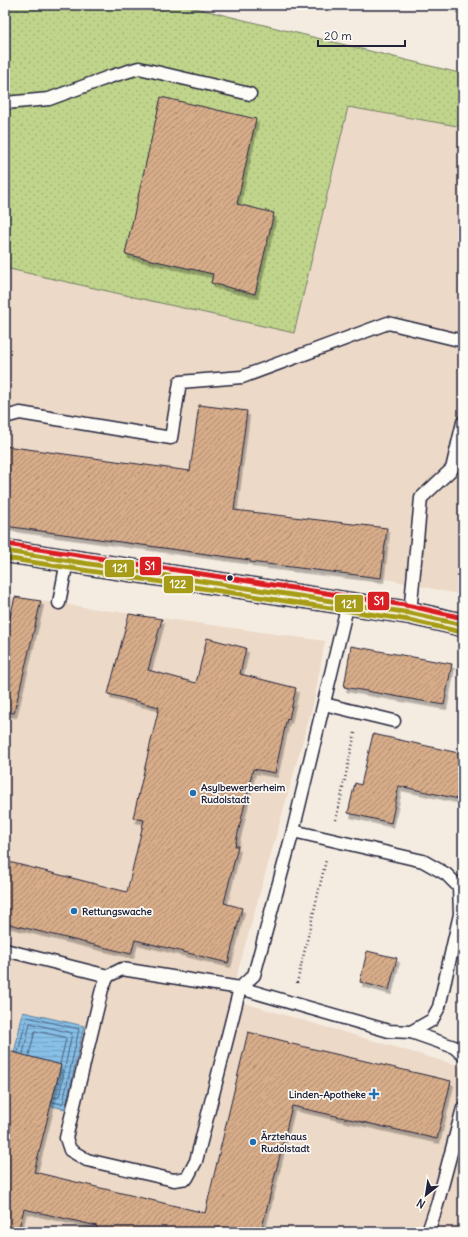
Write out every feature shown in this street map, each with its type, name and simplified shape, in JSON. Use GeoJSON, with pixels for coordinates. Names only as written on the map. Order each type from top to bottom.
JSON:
{"type":"FeatureCollection","features":[{"type":"Feature","properties":{"kind":"main road"},"geometry":{"type":"LineString","coordinates":[[5,551],[348,603],[410,613],[463,624]]}},
{"type":"Feature","properties":{"kind":"lane"},"geometry":{"type":"LineString","coordinates":[[5,103],[49,99],[139,68],[250,94]]}},
{"type":"Feature","properties":{"kind":"lane"},"geometry":{"type":"LineString","coordinates":[[5,417],[20,413],[171,438],[180,382],[242,377],[388,323],[463,341]]}},
{"type":"Feature","properties":{"kind":"lane"},"geometry":{"type":"LineString","coordinates":[[410,613],[421,498],[452,469],[463,422]]}},
{"type":"Feature","properties":{"kind":"lane"},"geometry":{"type":"LineString","coordinates":[[59,603],[67,561]]}},
{"type":"Feature","properties":{"kind":"lane"},"geometry":{"type":"LineString","coordinates":[[348,603],[293,831],[254,975],[240,988],[196,1161],[187,1178],[174,1180],[87,1160],[70,1150],[66,1138],[102,989],[108,976],[122,969],[240,988],[389,1031],[411,1032],[454,1047],[463,1055]]}},
{"type":"Feature","properties":{"kind":"lane"},"geometry":{"type":"LineString","coordinates":[[324,704],[394,721]]}},
{"type":"Feature","properties":{"kind":"lane"},"geometry":{"type":"LineString","coordinates":[[293,831],[424,861],[446,874],[459,887],[460,914],[440,1007],[432,1020],[411,1032]]}},
{"type":"Feature","properties":{"kind":"lane"},"geometry":{"type":"LineString","coordinates":[[5,950],[108,976]]}},
{"type":"Feature","properties":{"kind":"lane"},"geometry":{"type":"LineString","coordinates":[[430,1232],[429,1229],[437,1205],[463,1108]]}},
{"type":"Feature","properties":{"kind":"shaded area"},"geometry":{"type":"Polygon","coordinates":[[[348,107],[463,127],[463,595],[381,578],[250,562],[5,527],[5,268],[294,333],[348,107]]]}},
{"type":"Feature","properties":{"kind":"shaded area"},"geometry":{"type":"Polygon","coordinates":[[[5,596],[325,641],[314,701],[230,999],[463,1067],[463,1232],[5,1232],[5,596]]]}},
{"type":"Feature","properties":{"kind":"green space"},"geometry":{"type":"Polygon","coordinates":[[[5,5],[183,5],[463,74],[463,127],[348,107],[294,333],[5,268],[5,5]]]}},
{"type":"Feature","properties":{"kind":"water"},"geometry":{"type":"Polygon","coordinates":[[[23,1012],[84,1026],[65,1109],[5,1095],[23,1012]]]}},
{"type":"Feature","properties":{"kind":"building"},"geometry":{"type":"Polygon","coordinates":[[[161,97],[256,119],[237,204],[274,213],[255,294],[211,283],[213,274],[125,254],[161,97]]]}},
{"type":"Feature","properties":{"kind":"building"},"geometry":{"type":"Polygon","coordinates":[[[199,405],[247,411],[234,510],[387,528],[381,578],[250,562],[250,560],[5,526],[5,446],[190,471],[199,405]]]}},
{"type":"Feature","properties":{"kind":"building"},"geometry":{"type":"Polygon","coordinates":[[[15,597],[41,601],[14,713],[5,712],[5,637],[15,597]]]}},
{"type":"Feature","properties":{"kind":"building"},"geometry":{"type":"Polygon","coordinates":[[[129,614],[162,619],[148,670],[196,683],[207,638],[246,648],[240,674],[296,688],[289,719],[287,718],[275,773],[253,769],[235,846],[238,846],[224,903],[242,908],[228,963],[135,940],[131,954],[5,923],[5,861],[127,892],[144,820],[133,818],[159,707],[108,694],[129,614]]]}},
{"type":"Feature","properties":{"kind":"building"},"geometry":{"type":"Polygon","coordinates":[[[351,646],[452,664],[444,705],[344,687],[351,646]]]}},
{"type":"Feature","properties":{"kind":"building"},"geometry":{"type":"Polygon","coordinates":[[[373,734],[463,754],[463,800],[399,786],[391,823],[348,813],[355,783],[361,785],[373,734]]]}},
{"type":"Feature","properties":{"kind":"building"},"geometry":{"type":"Polygon","coordinates":[[[367,951],[397,958],[389,990],[360,982],[367,951]]]}},
{"type":"Feature","properties":{"kind":"building"},"geometry":{"type":"Polygon","coordinates":[[[248,1032],[288,1043],[451,1081],[437,1139],[292,1106],[261,1232],[96,1232],[97,1226],[24,1209],[18,1232],[5,1232],[5,1050],[61,1065],[34,1172],[205,1213],[248,1032]]]}},
{"type":"Feature","properties":{"kind":"transit line","name":"S1"},"geometry":{"type":"LineString","coordinates":[[6,544],[411,606],[463,618]]}},
{"type":"Feature","properties":{"kind":"transit line","name":"121"},"geometry":{"type":"LineString","coordinates":[[5,551],[410,613],[463,625]]}},
{"type":"Feature","properties":{"kind":"transit line","name":"122"},"geometry":{"type":"LineString","coordinates":[[5,558],[409,620],[461,632]]}},
{"type":"Feature","properties":{"kind":"place","name":"Asylbewerberheim Rudolstadt"},"geometry":{"type":"Point","coordinates":[193,793]}},
{"type":"Feature","properties":{"kind":"place","name":"Rettungswache"},"geometry":{"type":"Point","coordinates":[74,911]}},
{"type":"Feature","properties":{"kind":"place","name":"Linden-Apotheke"},"geometry":{"type":"Point","coordinates":[374,1094]}},
{"type":"Feature","properties":{"kind":"place","name":"Ärztehaus Rudolstadt"},"geometry":{"type":"Point","coordinates":[253,1142]}}]}
